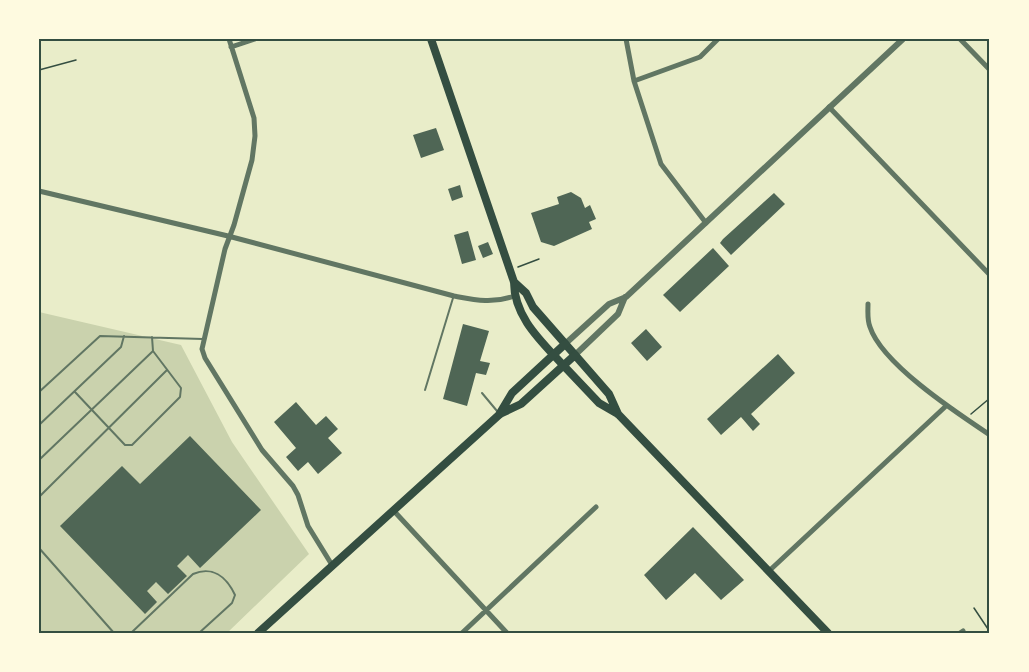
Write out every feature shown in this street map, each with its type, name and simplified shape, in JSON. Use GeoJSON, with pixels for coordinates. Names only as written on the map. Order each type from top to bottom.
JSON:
{"type":"FeatureCollection","features":[{"type":"Feature","properties":{"kind":"main road"},"geometry":{"type":"LineString","coordinates":[[432,39],[514,282],[514,296],[529,327],[599,403],[618,414],[828,633]]}},
{"type":"Feature","properties":{"kind":"main road"},"geometry":{"type":"LineString","coordinates":[[514,282],[526,293],[533,307],[609,394],[618,414]]}},
{"type":"Feature","properties":{"kind":"main road"},"geometry":{"type":"LineString","coordinates":[[500,414],[512,393],[565,344]]}},
{"type":"Feature","properties":{"kind":"main road"},"geometry":{"type":"LineString","coordinates":[[258,633],[500,414],[521,404],[574,355]]}},
{"type":"Feature","properties":{"kind":"street"},"geometry":{"type":"LineString","coordinates":[[228,39],[254,118],[255,136],[252,160],[234,225],[228,236],[202,349],[205,358],[262,450],[293,486],[308,526],[332,565]]}},
{"type":"Feature","properties":{"kind":"street"},"geometry":{"type":"LineString","coordinates":[[231,47],[255,39]]}},
{"type":"Feature","properties":{"kind":"street"},"geometry":{"type":"LineString","coordinates":[[626,39],[634,81],[661,164],[706,223]]}},
{"type":"Feature","properties":{"kind":"street"},"geometry":{"type":"LineString","coordinates":[[634,81],[700,57],[718,39]]}},
{"type":"Feature","properties":{"kind":"street"},"geometry":{"type":"LineString","coordinates":[[565,344],[609,304],[626,297],[903,39]]}},
{"type":"Feature","properties":{"kind":"street"},"geometry":{"type":"LineString","coordinates":[[960,39],[990,70]]}},
{"type":"Feature","properties":{"kind":"street"},"geometry":{"type":"LineString","coordinates":[[829,107],[990,275]]}},
{"type":"Feature","properties":{"kind":"street"},"geometry":{"type":"LineString","coordinates":[[39,191],[228,236],[454,296],[484,302],[502,301],[514,296]]}},
{"type":"Feature","properties":{"kind":"street"},"geometry":{"type":"LineString","coordinates":[[574,355],[618,314],[626,297]]}},
{"type":"Feature","properties":{"kind":"street"},"geometry":{"type":"LineString","coordinates":[[868,304],[869,326],[884,352],[946,406],[990,435]]}},
{"type":"Feature","properties":{"kind":"street"},"geometry":{"type":"LineString","coordinates":[[769,571],[946,406]]}},
{"type":"Feature","properties":{"kind":"street"},"geometry":{"type":"LineString","coordinates":[[462,633],[596,507]]}},
{"type":"Feature","properties":{"kind":"street"},"geometry":{"type":"LineString","coordinates":[[393,510],[507,633]]}},
{"type":"Feature","properties":{"kind":"lane"},"geometry":{"type":"LineString","coordinates":[[425,390],[454,296]]}},
{"type":"Feature","properties":{"kind":"lane"},"geometry":{"type":"LineString","coordinates":[[39,392],[96,338],[104,335],[203,339]]}},
{"type":"Feature","properties":{"kind":"lane"},"geometry":{"type":"LineString","coordinates":[[39,425],[121,347],[124,336]]}},
{"type":"Feature","properties":{"kind":"lane"},"geometry":{"type":"LineString","coordinates":[[75,392],[125,445],[132,445],[180,397],[181,388],[153,351],[152,338]]}},
{"type":"Feature","properties":{"kind":"lane"},"geometry":{"type":"LineString","coordinates":[[39,460],[153,351]]}},
{"type":"Feature","properties":{"kind":"lane"},"geometry":{"type":"LineString","coordinates":[[39,496],[168,370]]}},
{"type":"Feature","properties":{"kind":"lane"},"geometry":{"type":"LineString","coordinates":[[482,393],[500,414]]}},
{"type":"Feature","properties":{"kind":"lane"},"geometry":{"type":"LineString","coordinates":[[39,548],[114,633]]}},
{"type":"Feature","properties":{"kind":"lane"},"geometry":{"type":"LineString","coordinates":[[131,633],[193,574],[203,570],[214,572],[235,595],[232,603],[199,633]]}},
{"type":"Feature","properties":{"kind":"path"},"geometry":{"type":"LineString","coordinates":[[39,70],[76,60]]}},
{"type":"Feature","properties":{"kind":"path"},"geometry":{"type":"LineString","coordinates":[[510,270],[539,259]]}},
{"type":"Feature","properties":{"kind":"path"},"geometry":{"type":"LineString","coordinates":[[966,419],[990,398]]}},
{"type":"Feature","properties":{"kind":"path"},"geometry":{"type":"LineString","coordinates":[[974,608],[990,632]]}},
{"type":"Feature","properties":{"kind":"green space"},"geometry":{"type":"Polygon","coordinates":[[[39,312],[181,345],[232,442],[309,554],[227,633],[39,633],[39,312]]]}},
{"type":"Feature","properties":{"kind":"building"},"geometry":{"type":"Polygon","coordinates":[[[436,128],[444,150],[421,158],[413,135],[436,128]]]}},
{"type":"Feature","properties":{"kind":"building"},"geometry":{"type":"Polygon","coordinates":[[[460,185],[463,197],[452,201],[448,189],[460,185]]]}},
{"type":"Feature","properties":{"kind":"building"},"geometry":{"type":"Polygon","coordinates":[[[571,192],[581,198],[585,208],[590,205],[596,219],[589,222],[592,229],[554,246],[541,242],[531,213],[559,204],[557,197],[571,192]]]}},
{"type":"Feature","properties":{"kind":"building"},"geometry":{"type":"Polygon","coordinates":[[[774,193],[785,204],[731,255],[720,243],[774,193]]]}},
{"type":"Feature","properties":{"kind":"building"},"geometry":{"type":"Polygon","coordinates":[[[468,231],[476,260],[462,264],[454,235],[468,231]]]}},
{"type":"Feature","properties":{"kind":"building"},"geometry":{"type":"Polygon","coordinates":[[[488,242],[493,254],[483,258],[478,246],[488,242]]]}},
{"type":"Feature","properties":{"kind":"building"},"geometry":{"type":"Polygon","coordinates":[[[713,248],[729,266],[680,312],[663,295],[713,248]]]}},
{"type":"Feature","properties":{"kind":"building"},"geometry":{"type":"Polygon","coordinates":[[[463,324],[489,331],[480,361],[490,363],[486,375],[476,373],[467,406],[443,399],[463,324]]]}},
{"type":"Feature","properties":{"kind":"building"},"geometry":{"type":"Polygon","coordinates":[[[646,329],[662,347],[647,361],[631,343],[646,329]]]}},
{"type":"Feature","properties":{"kind":"building"},"geometry":{"type":"Polygon","coordinates":[[[778,354],[795,373],[751,414],[760,424],[753,431],[741,417],[721,435],[707,419],[778,354]]]}},
{"type":"Feature","properties":{"kind":"building"},"geometry":{"type":"Polygon","coordinates":[[[296,402],[316,425],[326,416],[338,429],[328,438],[342,453],[318,474],[308,462],[298,471],[286,457],[296,448],[274,422],[296,402]]]}},
{"type":"Feature","properties":{"kind":"building"},"geometry":{"type":"Polygon","coordinates":[[[190,436],[261,510],[200,568],[188,555],[177,566],[187,576],[168,594],[156,582],[147,591],[157,602],[145,614],[60,526],[122,466],[140,484],[190,436]]]}},
{"type":"Feature","properties":{"kind":"building"},"geometry":{"type":"Polygon","coordinates":[[[693,527],[744,580],[721,600],[695,573],[666,600],[644,575],[693,527]]]}}]}
